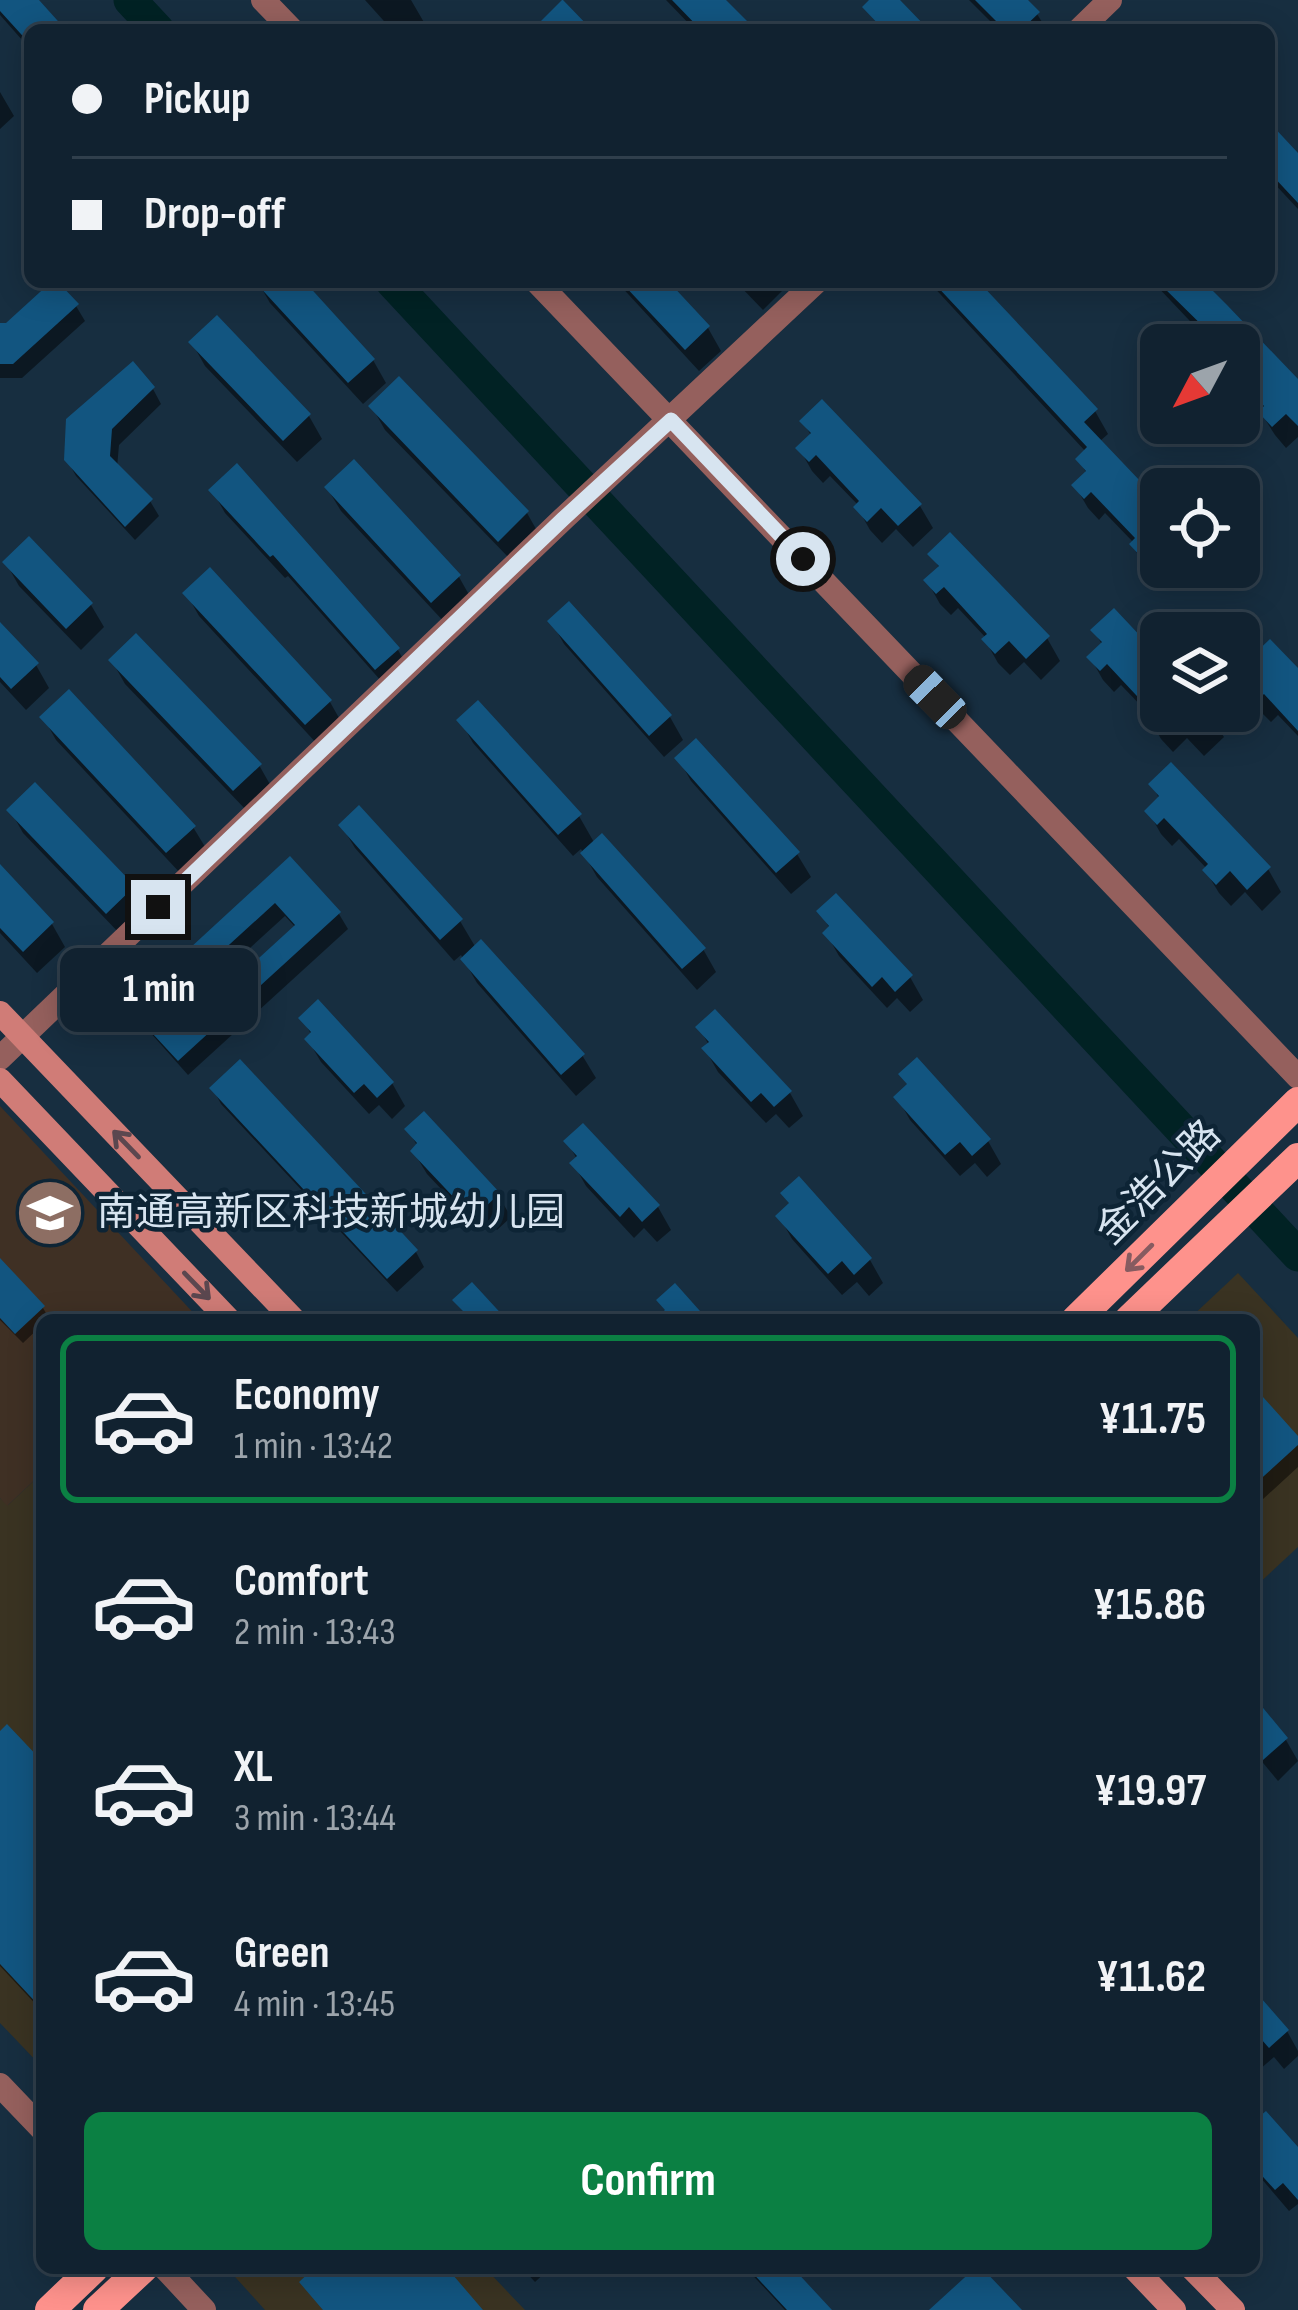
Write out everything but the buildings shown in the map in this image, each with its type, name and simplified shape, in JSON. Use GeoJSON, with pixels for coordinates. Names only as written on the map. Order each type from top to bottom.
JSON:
{"type":"FeatureCollection","features":[{"type":"Feature","properties":{"kind":"main road"},"geometry":{"type":"LineString","coordinates":[[0,1013],[288,1314]]}},
{"type":"Feature","properties":{"kind":"main road"},"geometry":{"type":"LineString","coordinates":[[0,1080],[223,1314]]}},
{"type":"Feature","properties":{"kind":"main road","name":"金浩公路"},"geometry":{"type":"LineString","coordinates":[[1082,1314],[1298,1102]]}},
{"type":"Feature","properties":{"kind":"main road"},"geometry":{"type":"LineString","coordinates":[[1135,1314],[1298,1158]]}},
{"type":"Feature","properties":{"kind":"main road"},"geometry":{"type":"LineString","coordinates":[[50,2310],[88,2274]]}},
{"type":"Feature","properties":{"kind":"main road"},"geometry":{"type":"LineString","coordinates":[[98,2310],[137,2274]]}},
{"type":"Feature","properties":{"kind":"main road"},"geometry":{"type":"LineString","coordinates":[[1140,2274],[1174,2310]]}},
{"type":"Feature","properties":{"kind":"main road"},"geometry":{"type":"LineString","coordinates":[[1198,2274],[1233,2310]]}},
{"type":"Feature","properties":{"kind":"street"},"geometry":{"type":"LineString","coordinates":[[263,0],[286,24]]}},
{"type":"Feature","properties":{"kind":"street"},"geometry":{"type":"LineString","coordinates":[[1085,24],[1110,0]]}},
{"type":"Feature","properties":{"kind":"street"},"geometry":{"type":"LineString","coordinates":[[543,288],[1298,1077]]}},
{"type":"Feature","properties":{"kind":"street"},"geometry":{"type":"LineString","coordinates":[[0,1058],[810,288]]}},
{"type":"Feature","properties":{"kind":"street"},"geometry":{"type":"LineString","coordinates":[[0,2085],[36,2123]]}},
{"type":"Feature","properties":{"kind":"street"},"geometry":{"type":"LineString","coordinates":[[171,2274],[204,2310]]}},
{"type":"Feature","properties":{"kind":"shaded area","name":"南通高新区科技新城幼儿园"},"geometry":{"type":"Polygon","coordinates":[[[0,1106],[194,1314],[36,1314],[36,1479],[7,1506],[0,1498],[0,1106]]]}},
{"type":"Feature","properties":{"kind":"shaded area"},"geometry":{"type":"Polygon","coordinates":[[[1238,1273],[1298,1338],[1298,1547],[1260,1582],[1260,1314],[1194,1314],[1238,1273]]]}},
{"type":"Feature","properties":{"kind":"shaded area"},"geometry":{"type":"Polygon","coordinates":[[[36,1479],[36,2061],[0,2023],[0,1498],[8,1505],[36,1479]]]}},
{"type":"Feature","properties":{"kind":"shaded area"},"geometry":{"type":"Polygon","coordinates":[[[232,2274],[491,2274],[525,2310],[265,2310],[232,2274]]]}},
{"type":"Feature","properties":{"kind":"waterway"},"geometry":{"type":"LineString","coordinates":[[130,0],[152,24]]}},
{"type":"Feature","properties":{"kind":"waterway"},"geometry":{"type":"LineString","coordinates":[[398,288],[1298,1255]]}},
{"type":"Feature","properties":{"kind":"place","name":"南通高新区科技新城幼儿园"},"geometry":{"type":"Point","coordinates":[50,1213]}},
{"type":"Feature","properties":{"kind":"route"},"geometry":{"type":"LineString","coordinates":[[158,907],[671,420],[803,559]]}}]}
